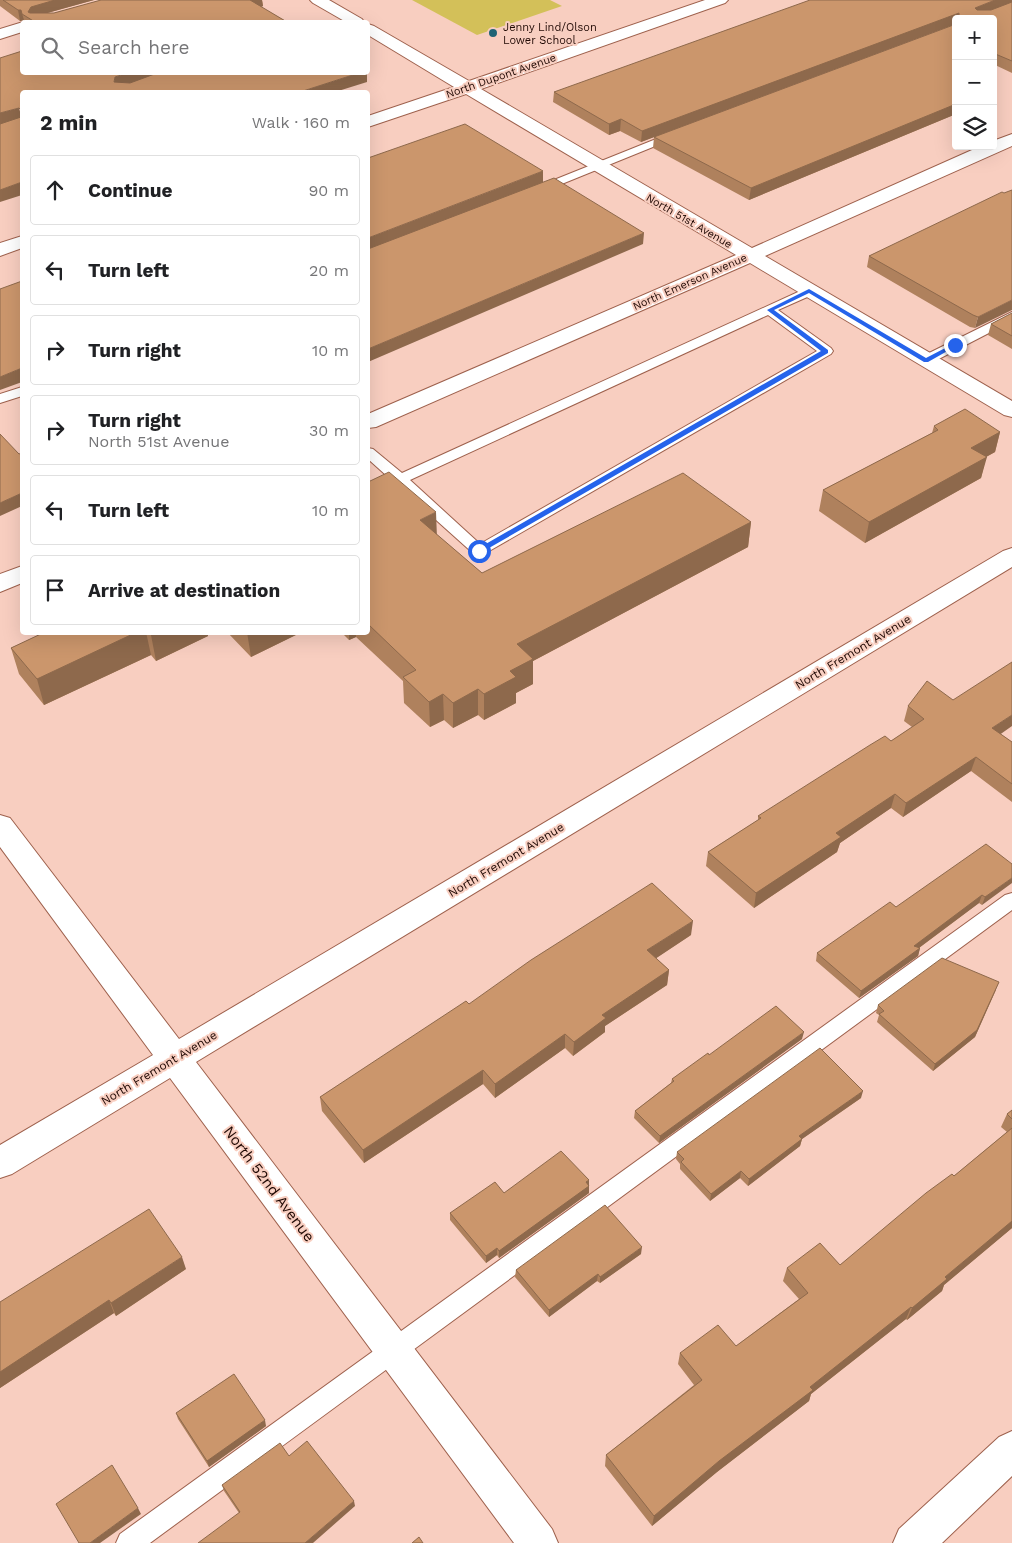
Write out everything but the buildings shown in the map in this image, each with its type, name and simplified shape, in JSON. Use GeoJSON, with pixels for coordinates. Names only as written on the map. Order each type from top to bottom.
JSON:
{"type":"FeatureCollection","features":[{"type":"Feature","properties":{"kind":"street","name":"North 51st Avenue"},"geometry":{"type":"LineString","coordinates":[[318,0],[350,20]]}},
{"type":"Feature","properties":{"kind":"street","name":"North Dupont Avenue"},"geometry":{"type":"LineString","coordinates":[[370,121],[720,0]]}},
{"type":"Feature","properties":{"kind":"street"},"geometry":{"type":"LineString","coordinates":[[0,34],[20,28]]}},
{"type":"Feature","properties":{"kind":"street","name":"North 51st Avenue"},"geometry":{"type":"LineString","coordinates":[[370,32],[1012,410]]}},
{"type":"Feature","properties":{"kind":"street","name":"North Emerson Avenue"},"geometry":{"type":"LineString","coordinates":[[370,421],[1012,139]]}},
{"type":"Feature","properties":{"kind":"street"},"geometry":{"type":"LineString","coordinates":[[0,250],[20,243]]}},
{"type":"Feature","properties":{"kind":"street","name":"North Fremont Avenue"},"geometry":{"type":"LineString","coordinates":[[0,1163],[1012,556]]}},
{"type":"Feature","properties":{"kind":"street"},"geometry":{"type":"LineString","coordinates":[[0,584],[20,575]]}},
{"type":"Feature","properties":{"kind":"street","name":"North 52nd Avenue"},"geometry":{"type":"LineString","coordinates":[[1,831],[175,1058],[538,1543]]}},
{"type":"Feature","properties":{"kind":"street"},"geometry":{"type":"LineString","coordinates":[[913,1543],[1012,1450]]}},
{"type":"Feature","properties":{"kind":"lane"},"geometry":{"type":"LineString","coordinates":[[529,194],[598,167],[623,154],[688,130]]}},
{"type":"Feature","properties":{"kind":"lane"},"geometry":{"type":"LineString","coordinates":[[400,479],[809,291]]}},
{"type":"Feature","properties":{"kind":"lane"},"geometry":{"type":"LineString","coordinates":[[370,454],[479,551],[826,351],[770,310]]}},
{"type":"Feature","properties":{"kind":"lane"},"geometry":{"type":"LineString","coordinates":[[926,360],[1012,316]]}},
{"type":"Feature","properties":{"kind":"lane"},"geometry":{"type":"LineString","coordinates":[[0,399],[20,392]]}},
{"type":"Feature","properties":{"kind":"lane"},"geometry":{"type":"LineString","coordinates":[[129,1543],[1012,900]]}},
{"type":"Feature","properties":{"kind":"shaded area"},"geometry":{"type":"Polygon","coordinates":[[[412,0],[550,0],[562,6],[477,35],[412,0]]]}},
{"type":"Feature","properties":{"kind":"place","name":"Jenny Lind/Olson Lower School"},"geometry":{"type":"Point","coordinates":[493,33]}},
{"type":"Feature","properties":{"kind":"route"},"geometry":{"type":"LineString","coordinates":[[479,551],[826,351],[770,310],[809,291],[926,360],[955,345]]}}]}
